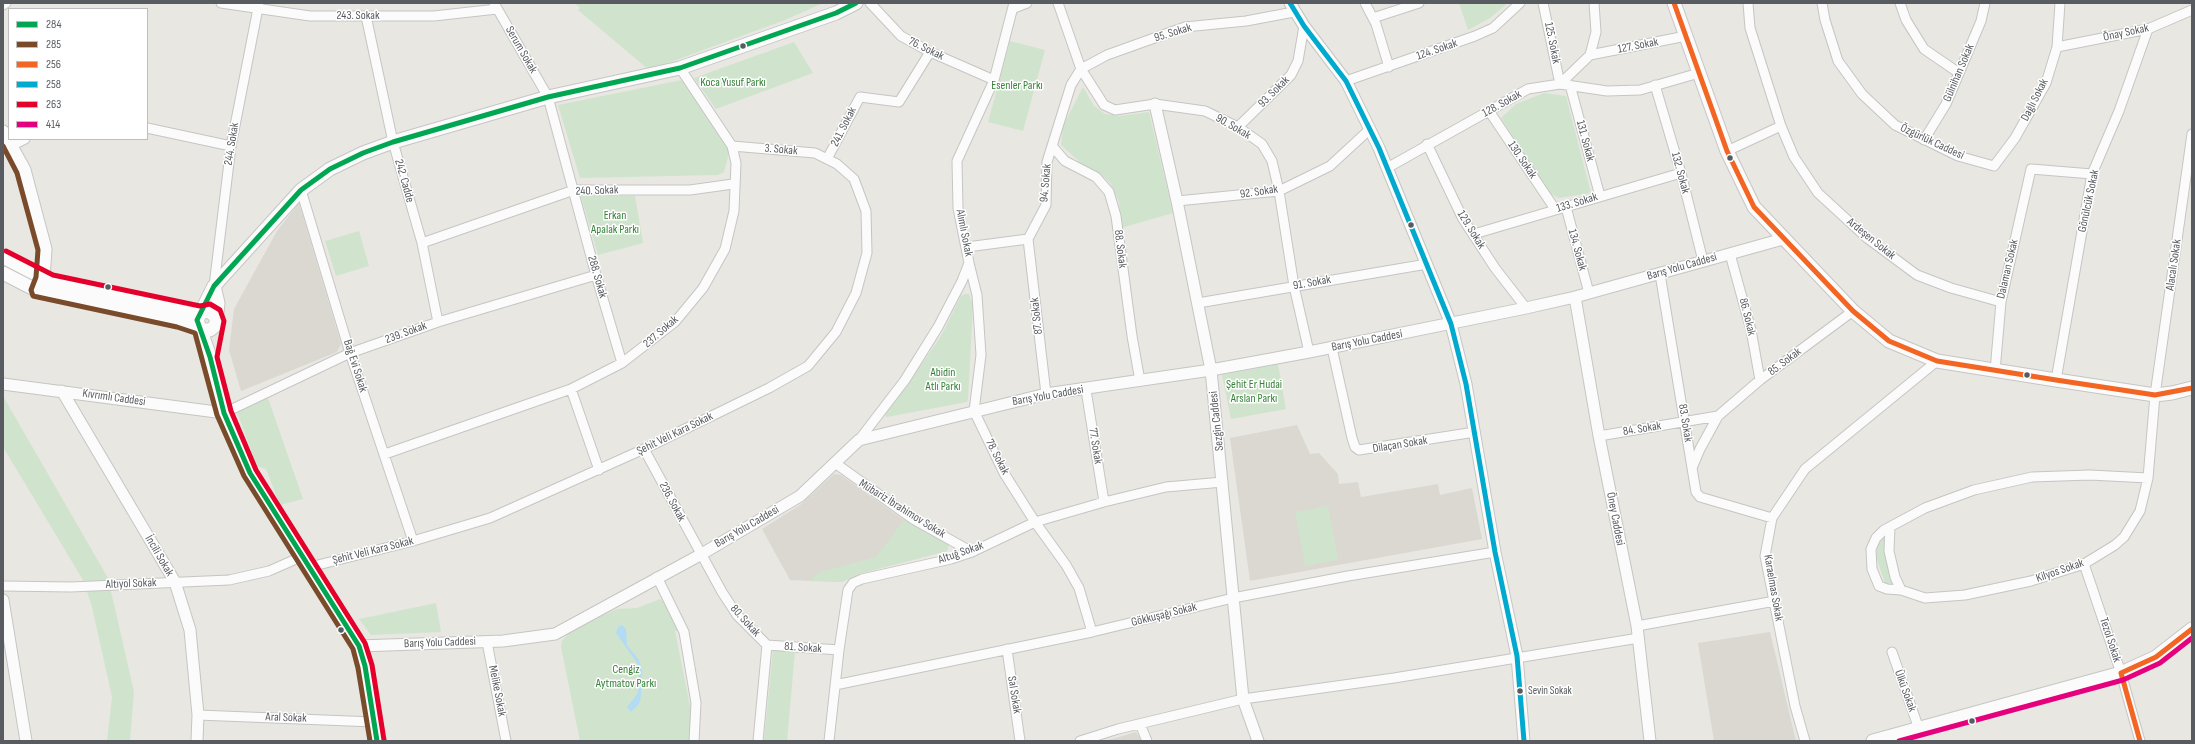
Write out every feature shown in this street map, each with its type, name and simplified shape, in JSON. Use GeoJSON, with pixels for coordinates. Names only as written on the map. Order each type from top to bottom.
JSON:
{"type":"FeatureCollection","features":[{"type":"Feature","properties":{"kind":"main road"},"geometry":{"type":"LineString","coordinates":[[377,741],[365,666],[359,646],[250,473],[224,413],[210,357],[197,320],[214,286],[301,190],[330,169],[393,142],[548,97],[680,68],[836,13],[856,3]]}},
{"type":"Feature","properties":{"kind":"main road"},"geometry":{"type":"LineString","coordinates":[[1674,3],[1727,151],[1754,207],[1853,311],[1889,341],[1937,361],[2056,380],[2155,395],[2192,388]]}},
{"type":"Feature","properties":{"kind":"main road"},"geometry":{"type":"LineString","coordinates":[[3,132],[24,170],[45,249],[41,285]]}},
{"type":"Feature","properties":{"kind":"main road"},"geometry":{"type":"LineString","coordinates":[[3,257],[41,285]]}},
{"type":"Feature","properties":{"kind":"main road"},"geometry":{"type":"LineString","coordinates":[[3,273],[41,285],[179,320],[207,330],[215,322]]}},
{"type":"Feature","properties":{"kind":"main road"},"geometry":{"type":"LineString","coordinates":[[41,285],[51,282],[200,313],[208,311],[215,322]]}},
{"type":"Feature","properties":{"kind":"main road"},"geometry":{"type":"LineString","coordinates":[[210,357],[218,303],[214,286]]}},
{"type":"Feature","properties":{"kind":"main road"},"geometry":{"type":"LineString","coordinates":[[2172,393],[2192,396]]}},
{"type":"Feature","properties":{"kind":"main road"},"geometry":{"type":"LineString","coordinates":[[1873,741],[2121,673],[2156,656],[2192,629]]}},
{"type":"Feature","properties":{"kind":"street","name":"243. Sokak"},"geometry":{"type":"LineString","coordinates":[[221,3],[258,6],[310,16],[434,16],[495,6]]}},
{"type":"Feature","properties":{"kind":"street","name":"76. Sokak"},"geometry":{"type":"LineString","coordinates":[[870,3],[901,36],[930,52],[994,80]]}},
{"type":"Feature","properties":{"kind":"street"},"geometry":{"type":"LineString","coordinates":[[1014,5],[1027,3]]}},
{"type":"Feature","properties":{"kind":"street","name":"90. Sokak"},"geometry":{"type":"LineString","coordinates":[[1058,3],[1081,69],[1104,105],[1114,110],[1155,104],[1205,111],[1238,128],[1262,144],[1272,161],[1280,191],[1294,286],[1309,352]]}},
{"type":"Feature","properties":{"kind":"street"},"geometry":{"type":"LineString","coordinates":[[1365,3],[1373,18],[1389,67]]}},
{"type":"Feature","properties":{"kind":"street"},"geometry":{"type":"LineString","coordinates":[[1373,18],[1419,3]]}},
{"type":"Feature","properties":{"kind":"street","name":"124. Sokak"},"geometry":{"type":"LineString","coordinates":[[1346,81],[1459,43],[1493,28],[1520,3]]}},
{"type":"Feature","properties":{"kind":"street","name":"125. Sokak"},"geometry":{"type":"LineString","coordinates":[[1543,3],[1560,84]]}},
{"type":"Feature","properties":{"kind":"street"},"geometry":{"type":"LineString","coordinates":[[1560,84],[1590,54],[1596,32],[1594,3]]}},
{"type":"Feature","properties":{"kind":"street","name":"Ardeşen Sokak"},"geometry":{"type":"LineString","coordinates":[[1748,3],[1750,28],[1781,126],[1794,157],[1818,193],[1867,238],[1917,275],[1951,288],[2001,302]]}},
{"type":"Feature","properties":{"kind":"street","name":"Özgürlük Caddesi"},"geometry":{"type":"LineString","coordinates":[[1822,3],[1825,20],[1838,61],[1862,94],[1895,126],[1958,156],[1994,166]]}},
{"type":"Feature","properties":{"kind":"street"},"geometry":{"type":"LineString","coordinates":[[1900,3],[1906,20],[1924,49],[1959,73]]}},
{"type":"Feature","properties":{"kind":"street","name":"Gülnihan Sokak"},"geometry":{"type":"LineString","coordinates":[[1924,140],[1946,104],[1981,21],[1985,3]]}},
{"type":"Feature","properties":{"kind":"street","name":"Dağlı Sokak"},"geometry":{"type":"LineString","coordinates":[[1994,166],[2015,138],[2046,84],[2057,47],[2060,3]]}},
{"type":"Feature","properties":{"kind":"street","name":"Alımlı Sokak"},"geometry":{"type":"LineString","coordinates":[[858,440],[905,380],[938,327],[962,281],[969,263],[958,208],[957,161],[994,80],[1014,5]]}},
{"type":"Feature","properties":{"kind":"street","name":"244. Sokak"},"geometry":{"type":"LineString","coordinates":[[214,286],[231,146],[258,6]]}},
{"type":"Feature","properties":{"kind":"street","name":"Serum Sokak"},"geometry":{"type":"LineString","coordinates":[[495,6],[548,97]]}},
{"type":"Feature","properties":{"kind":"street"},"geometry":{"type":"LineString","coordinates":[[1292,8],[1346,81],[1370,129],[1387,168],[1451,324],[1466,384],[1495,552],[1516,656],[1524,741]]}},
{"type":"Feature","properties":{"kind":"street","name":"95. Sokak"},"geometry":{"type":"LineString","coordinates":[[1081,69],[1107,55],[1185,27],[1246,21],[1292,8]]}},
{"type":"Feature","properties":{"kind":"street","name":"Önay Sokak"},"geometry":{"type":"LineString","coordinates":[[2057,47],[2148,29],[2192,10]]}},
{"type":"Feature","properties":{"kind":"street","name":"242. Cadde"},"geometry":{"type":"LineString","coordinates":[[366,16],[393,142],[422,243],[438,322]]}},
{"type":"Feature","properties":{"kind":"street","name":"93. Sokak"},"geometry":{"type":"LineString","coordinates":[[1238,128],[1291,76],[1298,61],[1304,26]]}},
{"type":"Feature","properties":{"kind":"street","name":"Gönülcük Sokak"},"geometry":{"type":"LineString","coordinates":[[2056,380],[2092,174],[2118,111],[2148,29]]}},
{"type":"Feature","properties":{"kind":"street","name":"127. Sokak"},"geometry":{"type":"LineString","coordinates":[[1590,54],[1686,36]]}},
{"type":"Feature","properties":{"kind":"street","name":"241. Sokak"},"geometry":{"type":"LineString","coordinates":[[827,159],[860,97],[899,102],[930,52]]}},
{"type":"Feature","properties":{"kind":"street","name":"237. Sokak"},"geometry":{"type":"LineString","coordinates":[[385,454],[571,389],[622,363],[675,322],[703,288],[725,249],[734,211],[733,184],[736,163],[732,146],[680,68]]}},
{"type":"Feature","properties":{"kind":"street","name":"94. Sokak"},"geometry":{"type":"LineString","coordinates":[[1028,239],[1046,205],[1047,162],[1071,85],[1081,69]]}},
{"type":"Feature","properties":{"kind":"street","name":"128. Sokak"},"geometry":{"type":"LineString","coordinates":[[1387,168],[1427,144],[1528,89],[1560,84],[1607,91],[1640,90],[1699,73]]}},
{"type":"Feature","properties":{"kind":"street","name":"131. Sokak"},"geometry":{"type":"LineString","coordinates":[[1570,85],[1600,196]]}},
{"type":"Feature","properties":{"kind":"street","name":"132. Sokak"},"geometry":{"type":"LineString","coordinates":[[1655,85],[1681,173],[1703,262]]}},
{"type":"Feature","properties":{"kind":"street","name":"288. Sokak"},"geometry":{"type":"LineString","coordinates":[[548,97],[596,275],[622,363]]}},
{"type":"Feature","properties":{"kind":"street","name":"Sezgin Caddesi"},"geometry":{"type":"LineString","coordinates":[[1155,104],[1177,201],[1211,370],[1223,482],[1242,699],[1258,741]]}},
{"type":"Feature","properties":{"kind":"street","name":"130. Sokak"},"geometry":{"type":"LineString","coordinates":[[1489,111],[1555,210]]}},
{"type":"Feature","properties":{"kind":"street"},"geometry":{"type":"LineString","coordinates":[[1727,151],[1781,126]]}},
{"type":"Feature","properties":{"kind":"street"},"geometry":{"type":"LineString","coordinates":[[148,128],[231,146]]}},
{"type":"Feature","properties":{"kind":"street","name":"92. Sokak"},"geometry":{"type":"LineString","coordinates":[[1177,201],[1280,191],[1330,166],[1370,129]]}},
{"type":"Feature","properties":{"kind":"street","name":"Alacalı Sokak"},"geometry":{"type":"LineString","coordinates":[[2155,395],[2192,134]]}},
{"type":"Feature","properties":{"kind":"street"},"geometry":{"type":"LineString","coordinates":[[11,146],[23,140]]}},
{"type":"Feature","properties":{"kind":"street","name":"129. Sokak"},"geometry":{"type":"LineString","coordinates":[[1427,144],[1462,219],[1474,234],[1495,268],[1526,308]]}},
{"type":"Feature","properties":{"kind":"street","name":"3. Sokak"},"geometry":{"type":"LineString","coordinates":[[732,146],[815,153],[827,159]]}},
{"type":"Feature","properties":{"kind":"street","name":"88. Sokak"},"geometry":{"type":"LineString","coordinates":[[1052,146],[1065,162],[1096,177],[1109,192],[1116,216],[1132,336],[1140,381]]}},
{"type":"Feature","properties":{"kind":"street","name":"Şehit Veli Kara Sokak"},"geometry":{"type":"LineString","coordinates":[[307,562],[413,541],[490,518],[644,449],[769,388],[808,366],[836,332],[856,293],[867,253],[866,210],[854,179],[837,164],[827,159]]}},
{"type":"Feature","properties":{"kind":"street","name":"Dalaman Sokak"},"geometry":{"type":"LineString","coordinates":[[1994,370],[2001,302],[2031,169],[2092,174]]}},
{"type":"Feature","properties":{"kind":"street","name":"133. Sokak"},"geometry":{"type":"LineString","coordinates":[[1474,234],[1681,173]]}},
{"type":"Feature","properties":{"kind":"street","name":"240. Sokak"},"geometry":{"type":"LineString","coordinates":[[422,243],[574,190],[690,190],[733,184]]}},
{"type":"Feature","properties":{"kind":"street","name":"Bağ Evi Sokak"},"geometry":{"type":"LineString","coordinates":[[301,190],[350,353],[413,541]]}},
{"type":"Feature","properties":{"kind":"street","name":"134. Sokak"},"geometry":{"type":"LineString","coordinates":[[1566,206],[1589,293]]}},
{"type":"Feature","properties":{"kind":"street"},"geometry":{"type":"LineString","coordinates":[[967,247],[1028,239]]}},
{"type":"Feature","properties":{"kind":"street","name":"87. Sokak"},"geometry":{"type":"LineString","coordinates":[[1028,239],[1046,394]]}},
{"type":"Feature","properties":{"kind":"street","name":"Barış Yolu Caddesi"},"geometry":{"type":"LineString","coordinates":[[359,646],[487,642],[519,640],[554,634],[700,555],[800,496],[858,440],[1046,394],[1086,390],[1211,370],[1332,348],[1526,308],[1575,297],[1783,239]]}},
{"type":"Feature","properties":{"kind":"street","name":"86. Sokak"},"geometry":{"type":"LineString","coordinates":[[1730,254],[1751,330],[1760,380]]}},
{"type":"Feature","properties":{"kind":"street"},"geometry":{"type":"LineString","coordinates":[[969,263],[977,296],[981,355],[974,411]]}},
{"type":"Feature","properties":{"kind":"street","name":"91. Sokak"},"geometry":{"type":"LineString","coordinates":[[1198,303],[1426,264]]}},
{"type":"Feature","properties":{"kind":"street","name":"83. Sokak"},"geometry":{"type":"LineString","coordinates":[[1660,274],[1696,492],[1700,497],[1772,518]]}},
{"type":"Feature","properties":{"kind":"street","name":"239. Sokak"},"geometry":{"type":"LineString","coordinates":[[224,413],[350,353],[438,322],[596,275]]}},
{"type":"Feature","properties":{"kind":"street","name":"Öney Caddesi"},"geometry":{"type":"LineString","coordinates":[[1575,297],[1599,436],[1638,632],[1650,741]]}},
{"type":"Feature","properties":{"kind":"street","name":"85. Sokak"},"geometry":{"type":"LineString","coordinates":[[1692,469],[1700,449],[1718,416],[1760,380],[1853,311]]}},
{"type":"Feature","properties":{"kind":"street","name":"Dilaçan Sokak"},"geometry":{"type":"LineString","coordinates":[[1332,348],[1352,438],[1355,446],[1359,450],[1475,432]]}},
{"type":"Feature","properties":{"kind":"street","name":"Karaelmas Sokak"},"geometry":{"type":"LineString","coordinates":[[1805,741],[1795,706],[1765,556],[1772,518],[1805,469],[1937,361]]}},
{"type":"Feature","properties":{"kind":"street","name":"Kıvrımlı Caddesi"},"geometry":{"type":"LineString","coordinates":[[3,384],[62,390],[224,413]]}},
{"type":"Feature","properties":{"kind":"street"},"geometry":{"type":"LineString","coordinates":[[571,389],[599,470]]}},
{"type":"Feature","properties":{"kind":"street","name":"İncili Sokak"},"geometry":{"type":"LineString","coordinates":[[62,390],[175,582],[190,630],[198,715],[197,741]]}},
{"type":"Feature","properties":{"kind":"street","name":"77. Sokak"},"geometry":{"type":"LineString","coordinates":[[1086,390],[1104,502]]}},
{"type":"Feature","properties":{"kind":"street","name":"Kilyos Sokak"},"geometry":{"type":"LineString","coordinates":[[1901,590],[1925,598],[1965,595],[2012,587],[2084,564],[2111,548],[2124,537],[2140,511],[2148,478],[2155,395]]}},
{"type":"Feature","properties":{"kind":"street","name":"78. Sokak"},"geometry":{"type":"LineString","coordinates":[[974,411],[1004,473],[1034,522],[1066,565],[1079,588],[1092,632]]}},
{"type":"Feature","properties":{"kind":"street"},"geometry":{"type":"LineString","coordinates":[[1685,422],[1718,416]]}},
{"type":"Feature","properties":{"kind":"street","name":"84. Sokak"},"geometry":{"type":"LineString","coordinates":[[1599,436],[1685,422]]}},
{"type":"Feature","properties":{"kind":"street","name":"236. Sokak"},"geometry":{"type":"LineString","coordinates":[[644,449],[700,555]]}},
{"type":"Feature","properties":{"kind":"street","name":"Mübariz İbrahimov Sokak"},"geometry":{"type":"LineString","coordinates":[[834,463],[857,481],[913,519],[972,552]]}},
{"type":"Feature","properties":{"kind":"street"},"geometry":{"type":"LineString","coordinates":[[1890,527],[1889,551],[1895,577],[1901,590],[1887,589],[1879,586],[1871,562],[1873,543],[1880,534],[1890,527],[1925,508],[2004,481],[2032,477],[2062,475],[2148,478]]}},
{"type":"Feature","properties":{"kind":"street","name":"Altuğ Sokak"},"geometry":{"type":"LineString","coordinates":[[829,741],[834,684],[848,590],[853,583],[862,578],[950,559],[972,552],[1034,522],[1104,502],[1166,487],[1223,482]]}},
{"type":"Feature","properties":{"kind":"street","name":"Gökkuşağı Sokak"},"geometry":{"type":"LineString","coordinates":[[834,684],[1092,632],[1233,598],[1348,576],[1495,552]]}},
{"type":"Feature","properties":{"kind":"street","name":"80. Sokak"},"geometry":{"type":"LineString","coordinates":[[700,555],[737,615],[767,645],[758,741]]}},
{"type":"Feature","properties":{"kind":"street","name":"Altıyol Sokak"},"geometry":{"type":"LineString","coordinates":[[3,586],[71,587],[229,580],[307,562]]}},
{"type":"Feature","properties":{"kind":"street","name":"Tezol Sokak"},"geometry":{"type":"LineString","coordinates":[[2084,564],[2121,673],[2140,741]]}},
{"type":"Feature","properties":{"kind":"street"},"geometry":{"type":"LineString","coordinates":[[657,578],[684,632],[696,703],[694,741]]}},
{"type":"Feature","properties":{"kind":"street"},"geometry":{"type":"LineString","coordinates":[[3,600],[26,741]]}},
{"type":"Feature","properties":{"kind":"street"},"geometry":{"type":"LineString","coordinates":[[1080,741],[1140,724],[1242,699],[1394,678],[1516,656],[1638,632],[1774,601]]}},
{"type":"Feature","properties":{"kind":"street","name":"Melike Sokak"},"geometry":{"type":"LineString","coordinates":[[487,642],[506,741]]}},
{"type":"Feature","properties":{"kind":"street","name":"81. Sokak"},"geometry":{"type":"LineString","coordinates":[[767,645],[839,650]]}},
{"type":"Feature","properties":{"kind":"street","name":"Sal Sokak"},"geometry":{"type":"LineString","coordinates":[[1007,649],[1020,741]]}},
{"type":"Feature","properties":{"kind":"street","name":"Ülkü Sokak"},"geometry":{"type":"LineString","coordinates":[[1892,652],[1920,729]]}},
{"type":"Feature","properties":{"kind":"street","name":"Aral Sokak"},"geometry":{"type":"LineString","coordinates":[[198,715],[374,722]]}},
{"type":"Feature","properties":{"kind":"street"},"geometry":{"type":"LineString","coordinates":[[1140,724],[1147,741]]}},
{"type":"Feature","properties":{"kind":"shaded area"},"geometry":{"type":"Polygon","coordinates":[[[299,203],[341,344],[337,352],[241,391],[229,350],[234,309],[277,231],[299,203]]]}},
{"type":"Feature","properties":{"kind":"shaded area"},"geometry":{"type":"Polygon","coordinates":[[[1297,425],[1310,454],[1319,453],[1338,474],[1339,484],[1358,482],[1361,497],[1438,484],[1440,495],[1472,488],[1482,539],[1250,581],[1230,438],[1297,425]]]}},
{"type":"Feature","properties":{"kind":"shaded area"},"geometry":{"type":"Polygon","coordinates":[[[834,474],[841,475],[904,520],[949,542],[947,551],[858,574],[842,582],[790,580],[762,529],[800,505],[834,474]]]}},
{"type":"Feature","properties":{"kind":"shaded area"},"geometry":{"type":"Polygon","coordinates":[[[1770,632],[1796,741],[1714,741],[1698,643],[1770,632]]]}},
{"type":"Feature","properties":{"kind":"shaded area"},"geometry":{"type":"Polygon","coordinates":[[[1136,732],[1142,741],[1105,741],[1136,732]]]}},
{"type":"Feature","properties":{"kind":"green space"},"geometry":{"type":"Polygon","coordinates":[[[575,3],[823,3],[785,20],[649,70],[578,10],[580,8],[575,3]]]}},
{"type":"Feature","properties":{"kind":"green space"},"geometry":{"type":"Polygon","coordinates":[[[1459,3],[1508,3],[1490,18],[1468,30],[1459,3]]]}},
{"type":"Feature","properties":{"kind":"green space","name":"Esenler Parkı"},"geometry":{"type":"Polygon","coordinates":[[[1010,41],[1045,50],[1023,131],[988,122],[1010,41]]]}},
{"type":"Feature","properties":{"kind":"green space","name":"Koca Yusuf Parkı"},"geometry":{"type":"Polygon","coordinates":[[[794,42],[813,73],[716,109],[694,78],[794,42]]]}},
{"type":"Feature","properties":{"kind":"green space"},"geometry":{"type":"Polygon","coordinates":[[[682,80],[726,145],[729,153],[724,172],[718,175],[580,178],[558,105],[682,80]]]}},
{"type":"Feature","properties":{"kind":"green space"},"geometry":{"type":"Polygon","coordinates":[[[1083,87],[1094,106],[1105,114],[1119,116],[1149,112],[1173,213],[1121,228],[1119,202],[1110,183],[1098,172],[1081,163],[1061,145],[1063,126],[1083,87]]]}},
{"type":"Feature","properties":{"kind":"green space"},"geometry":{"type":"Polygon","coordinates":[[[1544,93],[1566,96],[1591,193],[1559,198],[1549,193],[1501,118],[1516,104],[1544,93]]]}},
{"type":"Feature","properties":{"kind":"green space","name":"Erkan Apalak Parkı"},"geometry":{"type":"Polygon","coordinates":[[[581,196],[635,196],[643,243],[598,255],[581,196]]]}},
{"type":"Feature","properties":{"kind":"green space"},"geometry":{"type":"Polygon","coordinates":[[[359,231],[369,266],[336,276],[325,241],[359,231]]]}},
{"type":"Feature","properties":{"kind":"green space","name":"Abidin Atlı Parkı"},"geometry":{"type":"Polygon","coordinates":[[[969,294],[973,305],[967,402],[887,417],[884,414],[910,381],[941,336],[961,296],[969,294]]]}},
{"type":"Feature","properties":{"kind":"green space","name":"Şehit Er Hudai Arslan Parkı"},"geometry":{"type":"Polygon","coordinates":[[[1278,364],[1286,409],[1231,419],[1222,375],[1278,364]]]}},
{"type":"Feature","properties":{"kind":"green space"},"geometry":{"type":"Polygon","coordinates":[[[3,396],[108,578],[134,692],[130,741],[107,741],[112,697],[92,607],[83,580],[3,447],[3,396]]]}},
{"type":"Feature","properties":{"kind":"green space"},"geometry":{"type":"Polygon","coordinates":[[[268,398],[303,499],[280,505],[266,469],[257,466],[237,412],[268,398]]]}},
{"type":"Feature","properties":{"kind":"green space"},"geometry":{"type":"Polygon","coordinates":[[[1328,506],[1338,560],[1305,566],[1295,512],[1328,506]]]}},
{"type":"Feature","properties":{"kind":"green space"},"geometry":{"type":"Polygon","coordinates":[[[904,520],[949,542],[947,551],[858,574],[842,582],[809,581],[820,572],[876,557],[904,520]]]}},
{"type":"Feature","properties":{"kind":"green space"},"geometry":{"type":"Polygon","coordinates":[[[1881,536],[1885,536],[1884,549],[1893,584],[1891,587],[1886,586],[1876,557],[1877,544],[1881,536]]]}},
{"type":"Feature","properties":{"kind":"green space","name":"Cengiz Aytmatov Parkı"},"geometry":{"type":"Polygon","coordinates":[[[660,599],[667,604],[680,630],[675,631],[691,711],[689,741],[580,741],[561,647],[562,641],[571,630],[617,609],[637,608],[660,599]]]}},
{"type":"Feature","properties":{"kind":"green space"},"geometry":{"type":"Polygon","coordinates":[[[436,603],[441,632],[371,635],[359,619],[436,603]]]}},
{"type":"Feature","properties":{"kind":"green space"},"geometry":{"type":"Polygon","coordinates":[[[773,649],[795,651],[787,741],[764,741],[773,649]]]}},
{"type":"Feature","properties":{"kind":"water"},"geometry":{"type":"Polygon","coordinates":[[[622,625],[626,629],[627,645],[639,660],[642,671],[641,696],[639,704],[631,712],[627,707],[638,693],[639,669],[637,663],[616,633],[618,627],[622,625]]]}},
{"type":"Feature","properties":{"kind":"transit line","name":"284"},"geometry":{"type":"LineString","coordinates":[[377,741],[365,666],[359,646],[250,473],[224,413],[210,357],[197,320],[214,286],[301,190],[330,169],[363,153],[393,142],[548,97],[680,68],[836,13],[856,3]]}},
{"type":"Feature","properties":{"kind":"transit line","name":"258"},"geometry":{"type":"LineString","coordinates":[[1290,3],[1304,26],[1346,81],[1379,148],[1451,324],[1466,384],[1495,552],[1517,656],[1524,741]]}},
{"type":"Feature","properties":{"kind":"transit line","name":"256"},"geometry":{"type":"LineString","coordinates":[[1674,3],[1727,151],[1754,207],[1853,311],[1889,341],[1937,361],[2056,380],[2155,395],[2192,388]]}},
{"type":"Feature","properties":{"kind":"transit line","name":"285"},"geometry":{"type":"LineString","coordinates":[[3,146],[17,173],[38,250],[36,277],[31,290],[33,296],[177,327],[195,333],[217,415],[244,476],[353,649],[358,668],[370,741]]}},
{"type":"Feature","properties":{"kind":"transit line","name":"263"},"geometry":{"type":"LineString","coordinates":[[6,251],[53,275],[200,306],[210,304],[220,310],[224,321],[217,357],[231,411],[256,470],[365,643],[372,665],[384,740]]}},
{"type":"Feature","properties":{"kind":"transit line","name":"256"},"geometry":{"type":"LineString","coordinates":[[2140,741],[2121,673],[2156,657],[2192,629]]}},
{"type":"Feature","properties":{"kind":"transit line","name":"414"},"geometry":{"type":"LineString","coordinates":[[1899,741],[2123,680],[2160,663],[2192,638]]}},
{"type":"Feature","properties":{"kind":"place","name":"Sevin Sokak"},"geometry":{"type":"Point","coordinates":[1520,691]}}]}
